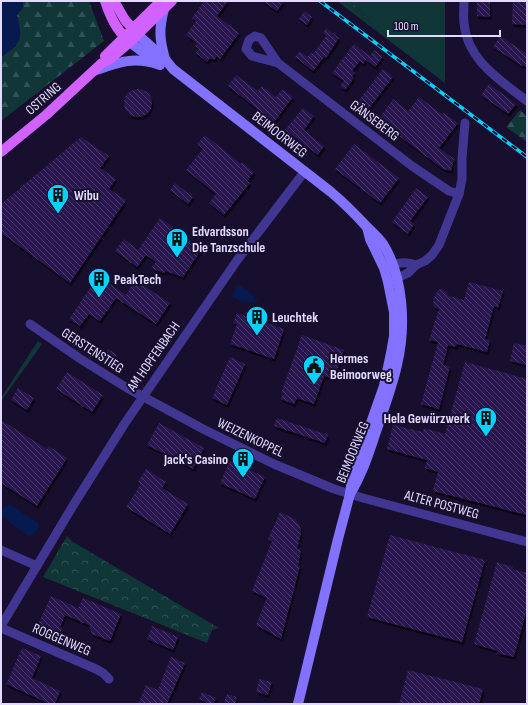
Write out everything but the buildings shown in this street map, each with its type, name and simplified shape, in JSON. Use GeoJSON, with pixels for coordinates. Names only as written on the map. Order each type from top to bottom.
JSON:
{"type":"FeatureCollection","features":[{"type":"Feature","properties":{"kind":"main road"},"geometry":{"type":"LineString","coordinates":[[105,1],[112,20],[127,40]]}},
{"type":"Feature","properties":{"kind":"main road"},"geometry":{"type":"LineString","coordinates":[[114,1],[125,20],[135,32]]}},
{"type":"Feature","properties":{"kind":"main road","name":"OSTRING"},"geometry":{"type":"LineString","coordinates":[[1,152],[46,115],[102,63],[105,56],[127,40],[163,5],[172,1]]}},
{"type":"Feature","properties":{"kind":"main road"},"geometry":{"type":"LineString","coordinates":[[92,72],[131,60],[163,62],[160,29],[163,5]]}},
{"type":"Feature","properties":{"kind":"main road","name":"BEIMOORWEG"},"geometry":{"type":"LineString","coordinates":[[135,32],[163,62]]}},
{"type":"Feature","properties":{"kind":"main road","name":"BEIMOORWEG"},"geometry":{"type":"LineString","coordinates":[[127,40],[173,69],[305,171],[356,214],[380,240],[393,281],[401,316],[401,336],[397,364],[391,388],[360,479],[350,494],[298,704]]}},
{"type":"Feature","properties":{"kind":"street"},"geometry":{"type":"LineString","coordinates":[[464,1],[463,22],[468,41],[474,54],[484,66],[527,101]]}},
{"type":"Feature","properties":{"kind":"street","name":"GÄNSEBERG"},"geometry":{"type":"LineString","coordinates":[[278,63],[412,166],[449,191],[458,194]]}},
{"type":"Feature","properties":{"kind":"street"},"geometry":{"type":"LineString","coordinates":[[393,281],[408,273],[430,257],[439,245],[462,180],[464,123]]}},
{"type":"Feature","properties":{"kind":"street","name":"AM HOPFENBACH"},"geometry":{"type":"LineString","coordinates":[[1,627],[97,467],[143,396],[238,259],[305,171]]}},
{"type":"Feature","properties":{"kind":"street"},"geometry":{"type":"LineString","coordinates":[[388,266],[407,263],[416,266]]}},
{"type":"Feature","properties":{"kind":"street","name":"GERSTENSTIEG"},"geometry":{"type":"LineString","coordinates":[[30,324],[79,358],[127,388],[143,396]]}},
{"type":"Feature","properties":{"kind":"street","name":"WEIZENKOPPEL"},"geometry":{"type":"LineString","coordinates":[[143,396],[248,452],[298,474],[350,494]]}},
{"type":"Feature","properties":{"kind":"street","name":"ALTER POSTWEG"},"geometry":{"type":"LineString","coordinates":[[350,494],[527,542]]}},
{"type":"Feature","properties":{"kind":"street"},"geometry":{"type":"LineString","coordinates":[[1,550],[37,566]]}},
{"type":"Feature","properties":{"kind":"street","name":"ROGGENWEG"},"geometry":{"type":"LineString","coordinates":[[1,627],[96,669],[109,679]]}},
{"type":"Feature","properties":{"kind":"green space"},"geometry":{"type":"Polygon","coordinates":[[[23,1],[89,1],[104,41],[1,121],[1,57],[16,46],[17,15],[23,7],[23,1]]]}},
{"type":"Feature","properties":{"kind":"green space"},"geometry":{"type":"Polygon","coordinates":[[[337,1],[350,1],[369,20],[379,33],[337,1]]]}},
{"type":"Feature","properties":{"kind":"green space"},"geometry":{"type":"Polygon","coordinates":[[[350,1],[445,1],[445,83],[379,33],[369,20],[350,1]]]}},
{"type":"Feature","properties":{"kind":"green space"},"geometry":{"type":"Polygon","coordinates":[[[520,110],[527,116],[527,142],[506,127],[520,110]]]}},
{"type":"Feature","properties":{"kind":"green space"},"geometry":{"type":"Polygon","coordinates":[[[38,341],[42,344],[2,400],[1,398],[38,341]]]}},
{"type":"Feature","properties":{"kind":"green space"},"geometry":{"type":"Polygon","coordinates":[[[67,536],[73,542],[219,628],[212,630],[207,643],[43,577],[67,536]]]}},
{"type":"Feature","properties":{"kind":"water"},"geometry":{"type":"Polygon","coordinates":[[[1,1],[23,1],[23,7],[17,15],[20,30],[19,40],[13,48],[1,57],[1,1]]]}},
{"type":"Feature","properties":{"kind":"water"},"geometry":{"type":"Polygon","coordinates":[[[240,285],[258,301],[256,303],[241,301],[232,296],[235,288],[240,285]]]}},
{"type":"Feature","properties":{"kind":"water"},"geometry":{"type":"Polygon","coordinates":[[[9,504],[38,523],[40,526],[33,535],[27,535],[3,517],[1,514],[3,509],[9,504]]]}},
{"type":"Feature","properties":{"kind":"railway"},"geometry":{"type":"LineString","coordinates":[[320,1],[527,157]]}},
{"type":"Feature","properties":{"kind":"place","name":"Wibu"},"geometry":{"type":"Point","coordinates":[58,214]}},
{"type":"Feature","properties":{"kind":"place","name":"Edvardsson Die Tanzschule"},"geometry":{"type":"Point","coordinates":[177,258]}},
{"type":"Feature","properties":{"kind":"place","name":"PeakTech"},"geometry":{"type":"Point","coordinates":[99,298]}},
{"type":"Feature","properties":{"kind":"place","name":"Leuchtek"},"geometry":{"type":"Point","coordinates":[257,336]}},
{"type":"Feature","properties":{"kind":"place","name":"Hermes Beimoorweg"},"geometry":{"type":"Point","coordinates":[314,386]}},
{"type":"Feature","properties":{"kind":"place","name":"Hela Gewürzwerk"},"geometry":{"type":"Point","coordinates":[486,438]}},
{"type":"Feature","properties":{"kind":"place","name":"Jack's Casino"},"geometry":{"type":"Point","coordinates":[243,478]}}]}
